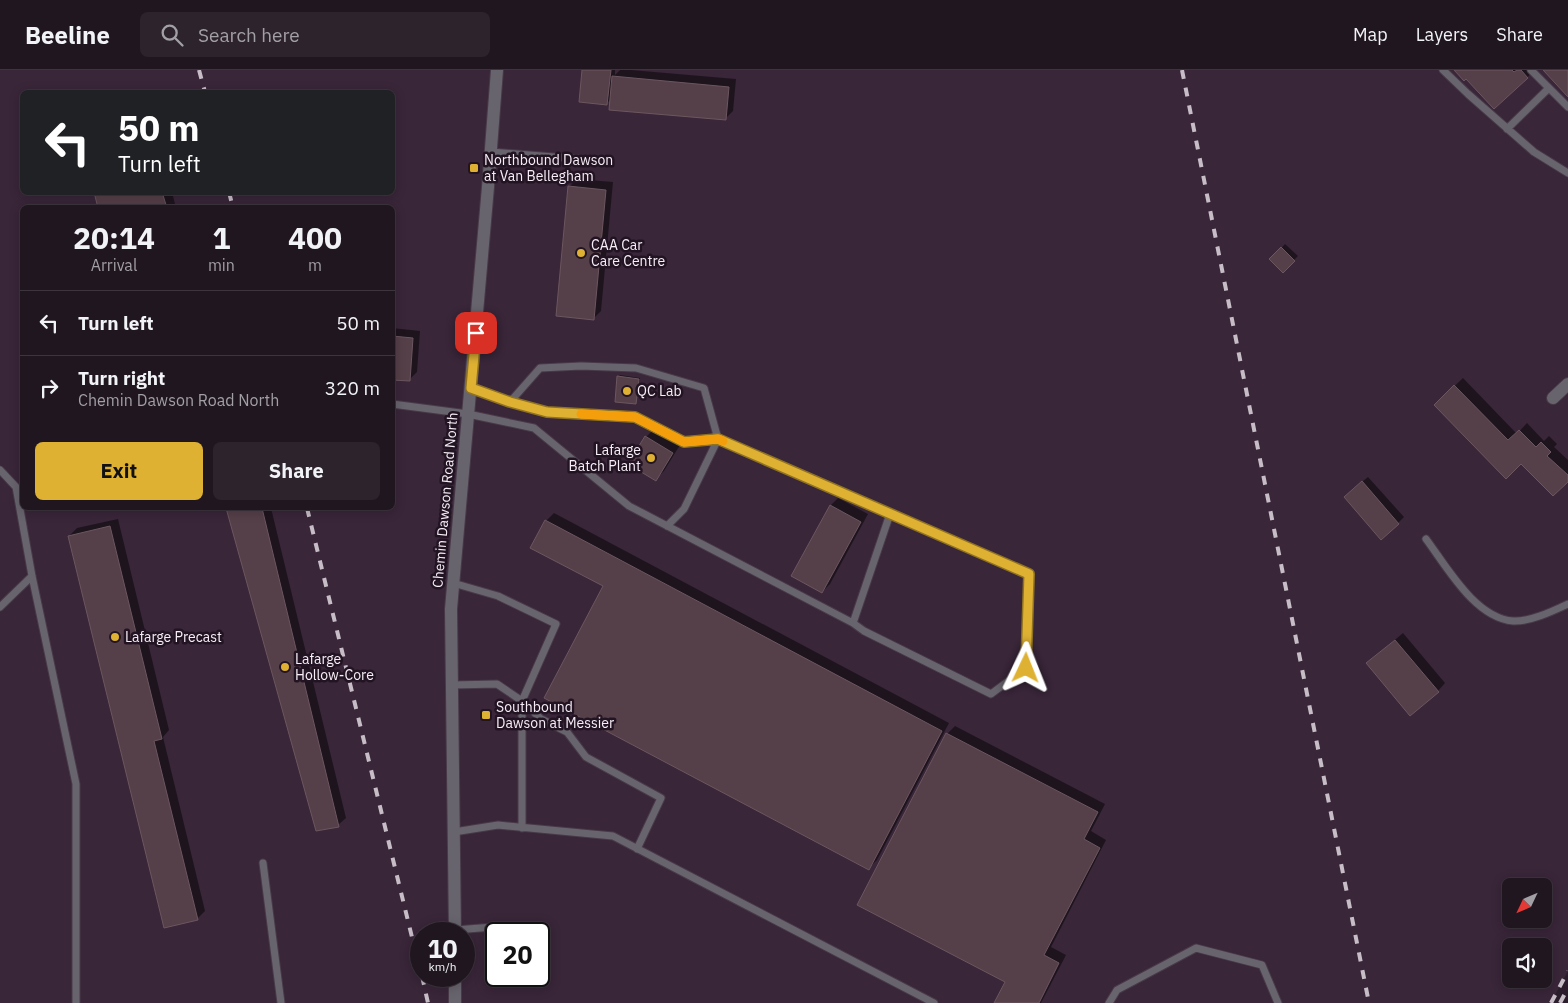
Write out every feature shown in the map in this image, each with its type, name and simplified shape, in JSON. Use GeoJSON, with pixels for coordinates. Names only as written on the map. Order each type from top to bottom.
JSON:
{"type":"FeatureCollection","features":[{"type":"Feature","properties":{"kind":"street","name":"Chemin Dawson Road North"},"geometry":{"type":"LineString","coordinates":[[455,922],[452,685],[453,583],[497,70]]}},
{"type":"Feature","properties":{"kind":"street"},"geometry":{"type":"LineString","coordinates":[[1554,398],[1567,387]]}},
{"type":"Feature","properties":{"kind":"street"},"geometry":{"type":"LineString","coordinates":[[455,987],[455,1003]]}},
{"type":"Feature","properties":{"kind":"lane"},"geometry":{"type":"LineString","coordinates":[[1443,70],[1534,152],[1568,173]]}},
{"type":"Feature","properties":{"kind":"lane"},"geometry":{"type":"LineString","coordinates":[[1531,70],[1568,107]]}},
{"type":"Feature","properties":{"kind":"lane"},"geometry":{"type":"LineString","coordinates":[[1507,129],[1549,88]]}},
{"type":"Feature","properties":{"kind":"lane"},"geometry":{"type":"LineString","coordinates":[[491,152],[591,160]]}},
{"type":"Feature","properties":{"kind":"lane"},"geometry":{"type":"LineString","coordinates":[[510,402],[540,368],[581,366],[636,368],[704,388],[718,439],[684,509],[667,526]]}},
{"type":"Feature","properties":{"kind":"lane"},"geometry":{"type":"LineString","coordinates":[[395,404],[468,414],[534,428],[629,506],[853,623],[864,631],[991,694],[1026,668],[1029,574],[718,439],[684,442],[635,417],[547,412],[510,402],[471,388]]}},
{"type":"Feature","properties":{"kind":"lane"},"geometry":{"type":"LineString","coordinates":[[0,470],[16,487],[20,509]]}},
{"type":"Feature","properties":{"kind":"lane"},"geometry":{"type":"LineString","coordinates":[[20,510],[32,576],[76,784],[76,1003]]}},
{"type":"Feature","properties":{"kind":"lane"},"geometry":{"type":"LineString","coordinates":[[853,623],[890,514]]}},
{"type":"Feature","properties":{"kind":"lane"},"geometry":{"type":"LineString","coordinates":[[1426,539],[1474,602],[1494,617],[1514,621],[1540,616],[1568,604]]}},
{"type":"Feature","properties":{"kind":"lane"},"geometry":{"type":"LineString","coordinates":[[0,607],[32,576]]}},
{"type":"Feature","properties":{"kind":"lane"},"geometry":{"type":"LineString","coordinates":[[453,583],[498,596],[556,624],[522,701],[522,828]]}},
{"type":"Feature","properties":{"kind":"lane"},"geometry":{"type":"LineString","coordinates":[[452,685],[497,684],[522,701],[541,719],[567,732],[586,758],[661,798],[637,849]]}},
{"type":"Feature","properties":{"kind":"lane"},"geometry":{"type":"LineString","coordinates":[[454,832],[498,825],[612,836],[934,1003]]}},
{"type":"Feature","properties":{"kind":"lane"},"geometry":{"type":"LineString","coordinates":[[263,863],[281,1003]]}},
{"type":"Feature","properties":{"kind":"lane"},"geometry":{"type":"LineString","coordinates":[[1109,1003],[1117,990],[1196,948],[1262,965],[1278,1003]]}},
{"type":"Feature","properties":{"kind":"shaded area"},"geometry":{"type":"Polygon","coordinates":[[[0,70],[1568,70],[1568,971],[1551,1003],[0,1003],[0,70]]]}},
{"type":"Feature","properties":{"kind":"building"},"geometry":{"type":"Polygon","coordinates":[[[582,70],[611,70],[607,105],[579,102],[582,70]]]}},
{"type":"Feature","properties":{"kind":"building"},"geometry":{"type":"Polygon","coordinates":[[[1454,70],[1512,70],[1514,72],[1521,70],[1528,78],[1494,109],[1466,79],[1464,81],[1454,70]]]}},
{"type":"Feature","properties":{"kind":"building"},"geometry":{"type":"Polygon","coordinates":[[[1543,70],[1568,70],[1568,97],[1543,70]]]}},
{"type":"Feature","properties":{"kind":"building"},"geometry":{"type":"Polygon","coordinates":[[[612,76],[729,87],[726,120],[609,110],[612,76]]]}},
{"type":"Feature","properties":{"kind":"building","name":"CAA Car Care Centre"},"geometry":{"type":"Polygon","coordinates":[[[568,186],[606,190],[594,320],[556,316],[568,186]]]}},
{"type":"Feature","properties":{"kind":"building"},"geometry":{"type":"Polygon","coordinates":[[[95,195],[163,195],[166,205],[97,205],[95,195]]]}},
{"type":"Feature","properties":{"kind":"building"},"geometry":{"type":"Polygon","coordinates":[[[1281,247],[1295,261],[1283,273],[1269,259],[1281,247]]]}},
{"type":"Feature","properties":{"kind":"building"},"geometry":{"type":"Polygon","coordinates":[[[395,336],[413,338],[410,381],[395,380],[395,336]]]}},
{"type":"Feature","properties":{"kind":"building","name":"QC Lab"},"geometry":{"type":"Polygon","coordinates":[[[617,376],[639,379],[636,404],[615,402],[617,376]]]}},
{"type":"Feature","properties":{"kind":"building"},"geometry":{"type":"Polygon","coordinates":[[[1454,385],[1508,440],[1519,430],[1536,447],[1541,442],[1551,452],[1547,456],[1568,475],[1568,482],[1553,496],[1521,464],[1506,479],[1434,405],[1454,385]]]}},
{"type":"Feature","properties":{"kind":"building","name":"Lafarge Batch Plant"},"geometry":{"type":"Polygon","coordinates":[[[645,436],[673,453],[656,481],[628,464],[645,436]]]}},
{"type":"Feature","properties":{"kind":"building"},"geometry":{"type":"Polygon","coordinates":[[[1362,481],[1399,524],[1381,540],[1344,497],[1362,481]]]}},
{"type":"Feature","properties":{"kind":"building"},"geometry":{"type":"Polygon","coordinates":[[[830,505],[861,522],[822,593],[791,576],[830,505]]]}},
{"type":"Feature","properties":{"kind":"building","name":"Lafarge Hollow-Core"},"geometry":{"type":"Polygon","coordinates":[[[227,510],[262,510],[339,827],[316,831],[227,510]]]}},
{"type":"Feature","properties":{"kind":"building"},"geometry":{"type":"Polygon","coordinates":[[[545,520],[942,731],[869,870],[544,698],[603,586],[530,548],[545,520]]]}},
{"type":"Feature","properties":{"kind":"building","name":"Lafarge Precast"},"geometry":{"type":"Polygon","coordinates":[[[110,526],[162,739],[154,741],[198,920],[164,928],[68,536],[110,526]]]}},
{"type":"Feature","properties":{"kind":"building"},"geometry":{"type":"Polygon","coordinates":[[[1395,640],[1439,692],[1410,716],[1366,663],[1395,640]]]}},
{"type":"Feature","properties":{"kind":"building"},"geometry":{"type":"Polygon","coordinates":[[[946,733],[1098,812],[1084,839],[1100,848],[1044,955],[1059,963],[1039,1003],[994,1003],[1005,982],[857,905],[946,733]]]}},
{"type":"Feature","properties":{"kind":"railway"},"geometry":{"type":"LineString","coordinates":[[199,70],[204,90]]}},
{"type":"Feature","properties":{"kind":"railway"},"geometry":{"type":"LineString","coordinates":[[1182,70],[1369,1003]]}},
{"type":"Feature","properties":{"kind":"railway"},"geometry":{"type":"LineString","coordinates":[[230,195],[232,205]]}},
{"type":"Feature","properties":{"kind":"railway"},"geometry":{"type":"LineString","coordinates":[[307,510],[410,929]]}},
{"type":"Feature","properties":{"kind":"railway"},"geometry":{"type":"LineString","coordinates":[[1551,1003],[1568,971]]}},
{"type":"Feature","properties":{"kind":"railway"},"geometry":{"type":"LineString","coordinates":[[424,987],[428,1003]]}},
{"type":"Feature","properties":{"kind":"railway"},"geometry":{"type":"LineString","coordinates":[[1560,1003],[1568,988]]}},
{"type":"Feature","properties":{"kind":"slow traffic"},"geometry":{"type":"LineString","coordinates":[[581,414],[635,417],[684,442],[718,439],[723,441]]}},
{"type":"Feature","properties":{"kind":"place","name":"Northbound Dawson at Van Bellegham"},"geometry":{"type":"Point","coordinates":[474,168]}},
{"type":"Feature","properties":{"kind":"place","name":"CAA Car Care Centre"},"geometry":{"type":"Point","coordinates":[581,253]}},
{"type":"Feature","properties":{"kind":"place","name":"QC Lab"},"geometry":{"type":"Point","coordinates":[627,391]}},
{"type":"Feature","properties":{"kind":"place","name":"Lafarge Batch Plant"},"geometry":{"type":"Point","coordinates":[651,458]}},
{"type":"Feature","properties":{"kind":"place","name":"Lafarge Precast"},"geometry":{"type":"Point","coordinates":[115,637]}},
{"type":"Feature","properties":{"kind":"place","name":"Lafarge Hollow-Core"},"geometry":{"type":"Point","coordinates":[285,667]}},
{"type":"Feature","properties":{"kind":"place","name":"Southbound Dawson at Messier"},"geometry":{"type":"Point","coordinates":[486,715]}},
{"type":"Feature","properties":{"kind":"route"},"geometry":{"type":"LineString","coordinates":[[476,333],[471,388],[510,402],[547,412],[635,417],[684,442],[718,439],[1029,574],[1026,668]]}}]}
